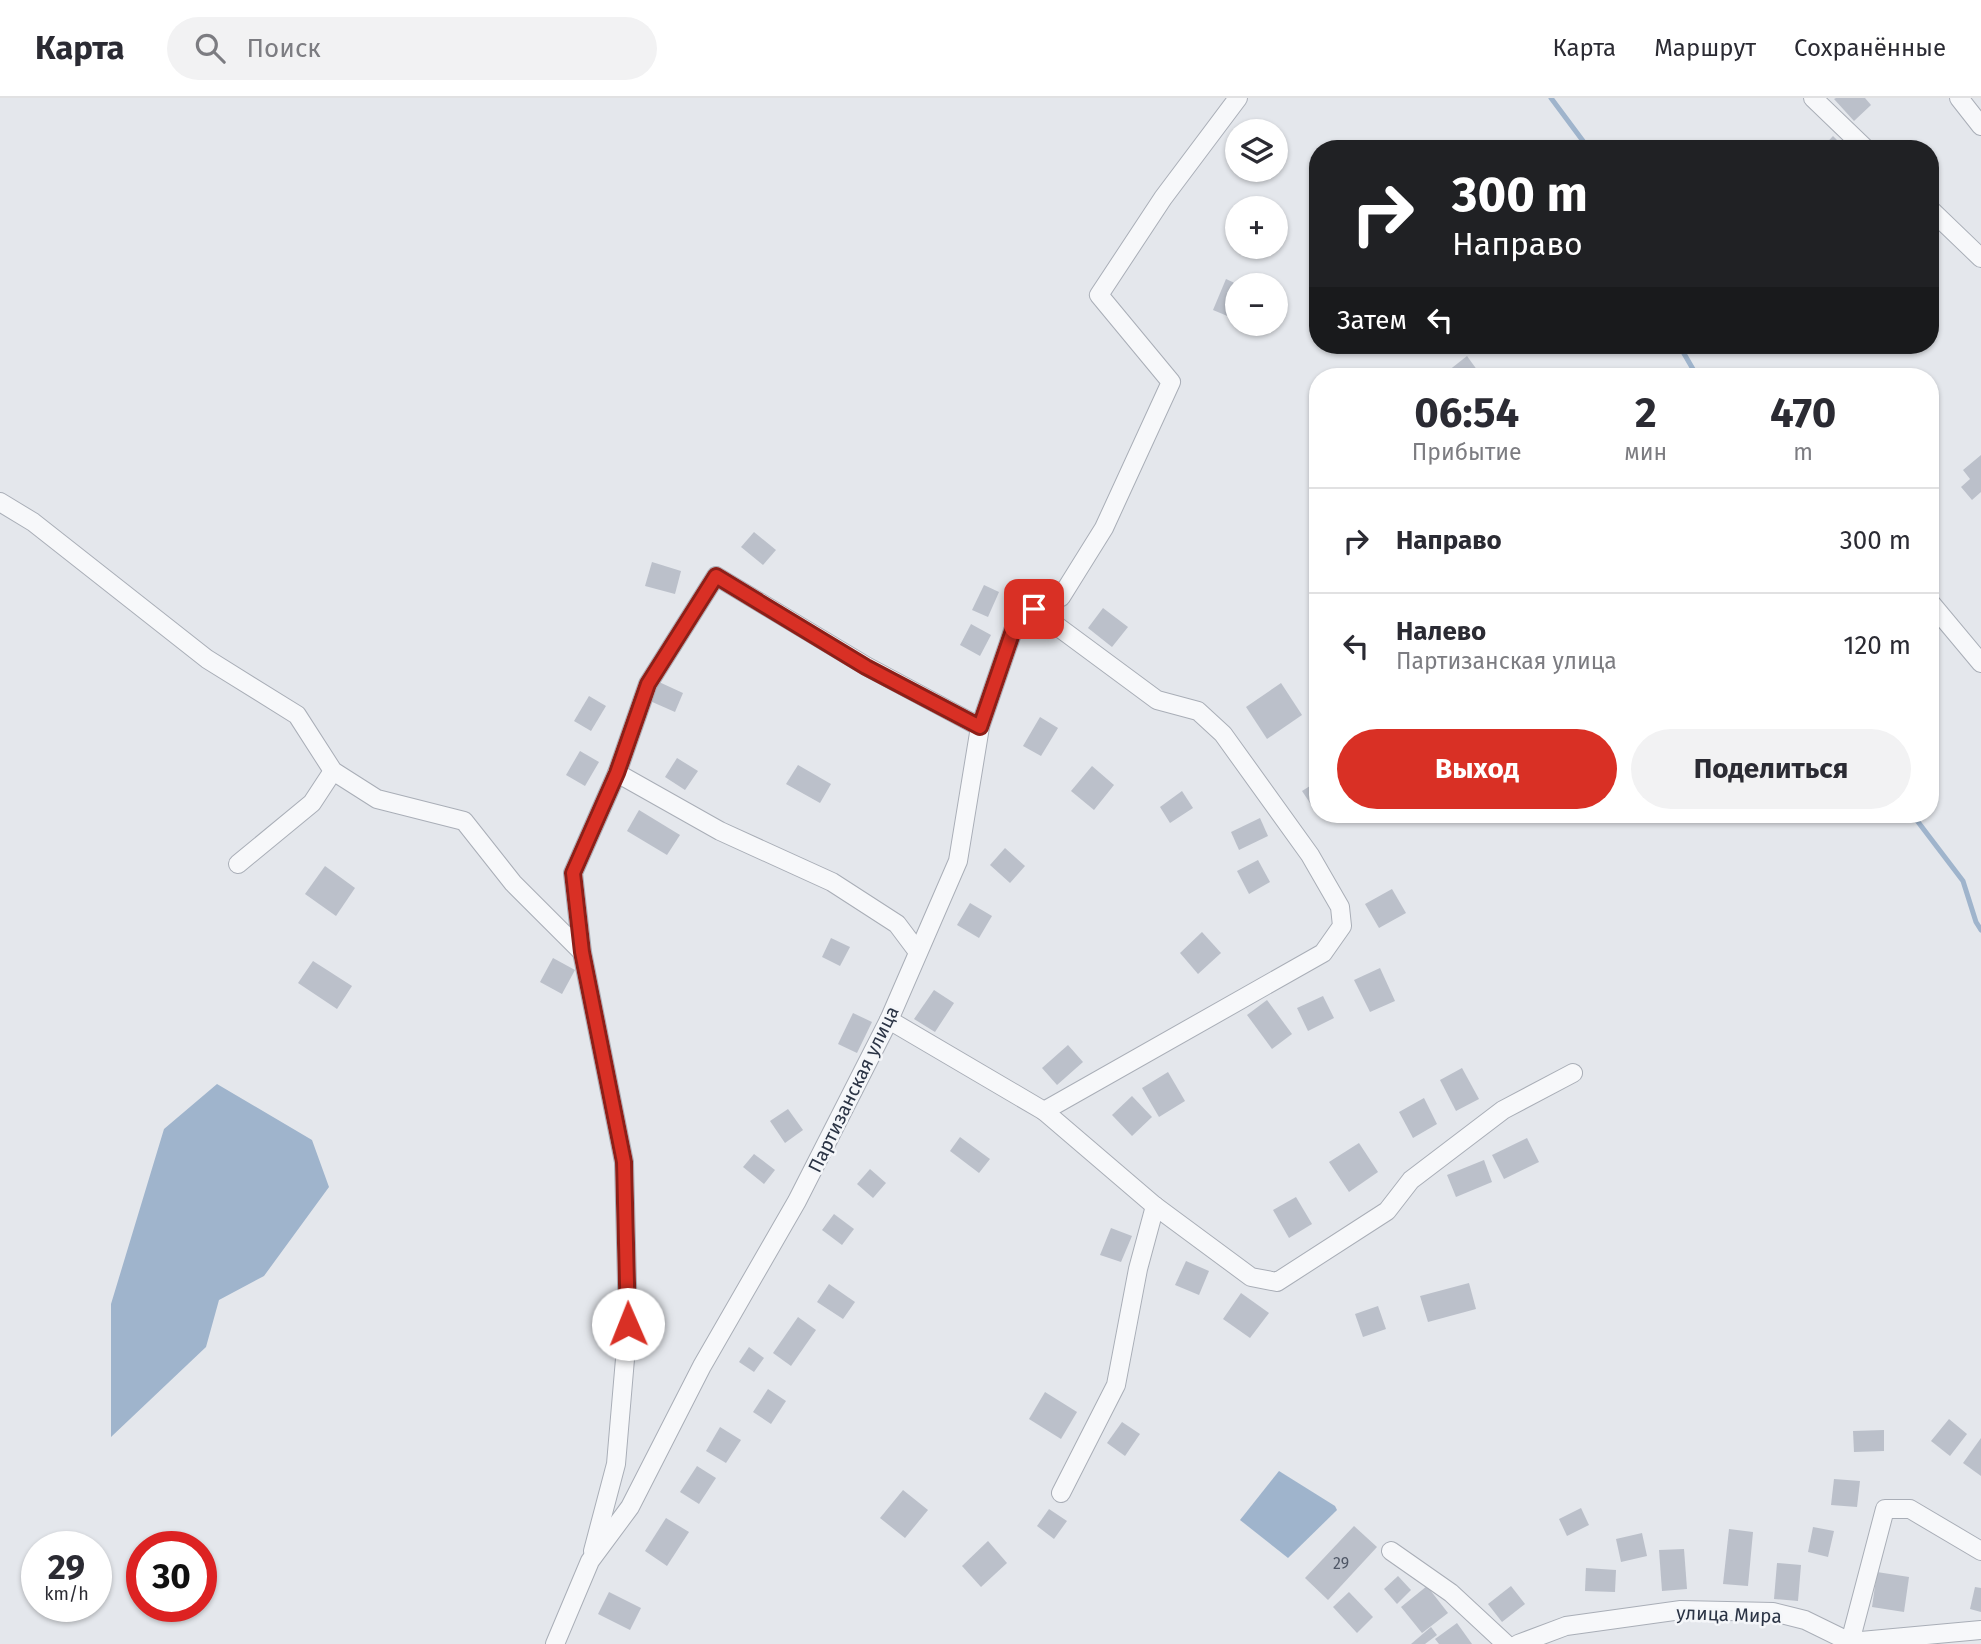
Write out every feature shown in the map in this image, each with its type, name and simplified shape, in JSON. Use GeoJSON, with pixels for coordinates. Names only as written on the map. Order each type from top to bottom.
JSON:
{"type":"FeatureCollection","features":[{"type":"Feature","properties":{"kind":"street","name":"Партизанская улица"},"geometry":{"type":"LineString","coordinates":[[555,1644],[590,1561],[630,1507],[702,1366],[797,1201],[889,1020],[958,862],[980,727],[1018,616],[1061,597],[1104,528],[1171,382],[1099,295],[1163,198],[1238,98]]}},
{"type":"Feature","properties":{"kind":"street"},"geometry":{"type":"LineString","coordinates":[[1813,98],[1857,140]]}},
{"type":"Feature","properties":{"kind":"street"},"geometry":{"type":"LineString","coordinates":[[1959,98],[1981,127]]}},
{"type":"Feature","properties":{"kind":"street"},"geometry":{"type":"LineString","coordinates":[[1939,218],[1981,258]]}},
{"type":"Feature","properties":{"kind":"street"},"geometry":{"type":"LineString","coordinates":[[0,502],[33,522],[208,659],[298,715],[333,771],[377,799],[464,821],[513,883],[582,952]]}},
{"type":"Feature","properties":{"kind":"street"},"geometry":{"type":"LineString","coordinates":[[590,1561],[617,1464],[628,1324],[624,1162],[582,952],[573,873],[617,773],[648,684],[716,576],[866,667],[980,727]]}},
{"type":"Feature","properties":{"kind":"street"},"geometry":{"type":"LineString","coordinates":[[1034,609],[1157,700],[1198,711],[1223,734],[1310,855],[1340,907],[1342,926],[1323,953],[1044,1111]]}},
{"type":"Feature","properties":{"kind":"street"},"geometry":{"type":"LineString","coordinates":[[1939,613],[1981,663]]}},
{"type":"Feature","properties":{"kind":"street"},"geometry":{"type":"LineString","coordinates":[[237,864],[312,803],[333,771]]}},
{"type":"Feature","properties":{"kind":"street"},"geometry":{"type":"LineString","coordinates":[[617,773],[720,831],[832,882],[897,924],[918,952]]}},
{"type":"Feature","properties":{"kind":"street"},"geometry":{"type":"LineString","coordinates":[[889,1020],[1044,1111],[1155,1206],[1251,1277],[1277,1282],[1387,1211],[1411,1180],[1503,1110],[1573,1073]]}},
{"type":"Feature","properties":{"kind":"street"},"geometry":{"type":"LineString","coordinates":[[1061,1493],[1116,1385],[1138,1269],[1155,1206]]}},
{"type":"Feature","properties":{"kind":"street"},"geometry":{"type":"LineString","coordinates":[[1981,1551],[1910,1509],[1885,1509],[1850,1642],[1981,1630]]}},
{"type":"Feature","properties":{"kind":"street"},"geometry":{"type":"LineString","coordinates":[[1391,1551],[1451,1593],[1506,1644]]}},
{"type":"Feature","properties":{"kind":"street","name":"улица Мира"},"geometry":{"type":"LineString","coordinates":[[1518,1644],[1566,1626],[1681,1610],[1773,1612],[1805,1620],[1850,1642]]}},
{"type":"Feature","properties":{"kind":"water"},"geometry":{"type":"Polygon","coordinates":[[[217,1084],[312,1140],[329,1187],[264,1276],[219,1300],[206,1347],[111,1437],[111,1304],[164,1129],[217,1084]]]}},
{"type":"Feature","properties":{"kind":"water"},"geometry":{"type":"Polygon","coordinates":[[[1279,1471],[1335,1506],[1337,1510],[1288,1558],[1240,1520],[1279,1471]]]}},
{"type":"Feature","properties":{"kind":"building"},"geometry":{"type":"Polygon","coordinates":[[[1865,98],[1871,105],[1854,121],[1834,99],[1865,98]]]}},
{"type":"Feature","properties":{"kind":"building"},"geometry":{"type":"Polygon","coordinates":[[[1225,281],[1225,315],[1213,310],[1225,281]]]}},
{"type":"Feature","properties":{"kind":"building"},"geometry":{"type":"Polygon","coordinates":[[[1467,356],[1476,368],[1452,368],[1467,356]]]}},
{"type":"Feature","properties":{"kind":"building"},"geometry":{"type":"Polygon","coordinates":[[[1981,455],[1981,492],[1972,500],[1961,487],[1970,479],[1963,470],[1981,455]]]}},
{"type":"Feature","properties":{"kind":"building"},"geometry":{"type":"Polygon","coordinates":[[[754,532],[776,550],[763,565],[741,547],[754,532]]]}},
{"type":"Feature","properties":{"kind":"building"},"geometry":{"type":"Polygon","coordinates":[[[652,562],[681,571],[675,594],[645,586],[652,562]]]}},
{"type":"Feature","properties":{"kind":"building"},"geometry":{"type":"Polygon","coordinates":[[[984,585],[999,592],[988,617],[972,610],[984,585]]]}},
{"type":"Feature","properties":{"kind":"building"},"geometry":{"type":"Polygon","coordinates":[[[1103,608],[1128,627],[1112,647],[1088,628],[1103,608]]]}},
{"type":"Feature","properties":{"kind":"building"},"geometry":{"type":"Polygon","coordinates":[[[971,624],[991,635],[980,656],[960,645],[971,624]]]}},
{"type":"Feature","properties":{"kind":"building"},"geometry":{"type":"Polygon","coordinates":[[[659,682],[683,693],[675,712],[650,701],[659,682]]]}},
{"type":"Feature","properties":{"kind":"building"},"geometry":{"type":"Polygon","coordinates":[[[1281,683],[1302,715],[1267,739],[1246,707],[1281,683]]]}},
{"type":"Feature","properties":{"kind":"building"},"geometry":{"type":"Polygon","coordinates":[[[589,696],[606,706],[591,731],[574,721],[589,696]]]}},
{"type":"Feature","properties":{"kind":"building"},"geometry":{"type":"Polygon","coordinates":[[[1040,717],[1058,728],[1041,756],[1023,746],[1040,717]]]}},
{"type":"Feature","properties":{"kind":"building"},"geometry":{"type":"Polygon","coordinates":[[[580,751],[599,762],[585,786],[566,775],[580,751]]]}},
{"type":"Feature","properties":{"kind":"building"},"geometry":{"type":"Polygon","coordinates":[[[677,758],[698,771],[685,790],[665,777],[677,758]]]}},
{"type":"Feature","properties":{"kind":"building"},"geometry":{"type":"Polygon","coordinates":[[[798,765],[831,784],[820,803],[786,784],[798,765]]]}},
{"type":"Feature","properties":{"kind":"building"},"geometry":{"type":"Polygon","coordinates":[[[1092,766],[1114,785],[1094,810],[1071,791],[1092,766]]]}},
{"type":"Feature","properties":{"kind":"building"},"geometry":{"type":"Polygon","coordinates":[[[1309,787],[1309,802],[1302,791],[1309,787]]]}},
{"type":"Feature","properties":{"kind":"building"},"geometry":{"type":"Polygon","coordinates":[[[1182,791],[1193,808],[1170,823],[1160,807],[1182,791]]]}},
{"type":"Feature","properties":{"kind":"building"},"geometry":{"type":"Polygon","coordinates":[[[639,810],[680,835],[667,855],[627,831],[639,810]]]}},
{"type":"Feature","properties":{"kind":"building"},"geometry":{"type":"Polygon","coordinates":[[[1260,818],[1268,836],[1239,850],[1231,832],[1260,818]]]}},
{"type":"Feature","properties":{"kind":"building"},"geometry":{"type":"Polygon","coordinates":[[[1005,848],[1025,866],[1010,883],[990,865],[1005,848]]]}},
{"type":"Feature","properties":{"kind":"building"},"geometry":{"type":"Polygon","coordinates":[[[1258,860],[1270,882],[1249,894],[1237,871],[1258,860]]]}},
{"type":"Feature","properties":{"kind":"building"},"geometry":{"type":"Polygon","coordinates":[[[325,866],[355,888],[336,916],[305,894],[325,866]]]}},
{"type":"Feature","properties":{"kind":"building"},"geometry":{"type":"Polygon","coordinates":[[[1392,889],[1406,913],[1379,928],[1365,904],[1392,889]]]}},
{"type":"Feature","properties":{"kind":"building"},"geometry":{"type":"Polygon","coordinates":[[[970,903],[992,916],[979,938],[957,925],[970,903]]]}},
{"type":"Feature","properties":{"kind":"building"},"geometry":{"type":"Polygon","coordinates":[[[1202,932],[1221,953],[1198,974],[1180,953],[1202,932]]]}},
{"type":"Feature","properties":{"kind":"building"},"geometry":{"type":"Polygon","coordinates":[[[831,938],[850,947],[840,966],[822,957],[831,938]]]}},
{"type":"Feature","properties":{"kind":"building"},"geometry":{"type":"Polygon","coordinates":[[[553,958],[575,970],[562,994],[540,982],[553,958]]]}},
{"type":"Feature","properties":{"kind":"building"},"geometry":{"type":"Polygon","coordinates":[[[313,961],[352,986],[337,1009],[298,983],[313,961]]]}},
{"type":"Feature","properties":{"kind":"building"},"geometry":{"type":"Polygon","coordinates":[[[1380,968],[1395,1001],[1370,1012],[1354,980],[1380,968]]]}},
{"type":"Feature","properties":{"kind":"building"},"geometry":{"type":"Polygon","coordinates":[[[934,990],[954,1003],[935,1032],[914,1019],[934,990]]]}},
{"type":"Feature","properties":{"kind":"building"},"geometry":{"type":"Polygon","coordinates":[[[1323,996],[1334,1018],[1308,1031],[1297,1008],[1323,996]]]}},
{"type":"Feature","properties":{"kind":"building"},"geometry":{"type":"Polygon","coordinates":[[[1267,1000],[1292,1034],[1272,1049],[1247,1015],[1267,1000]]]}},
{"type":"Feature","properties":{"kind":"building"},"geometry":{"type":"Polygon","coordinates":[[[853,1013],[872,1022],[857,1053],[838,1044],[853,1013]]]}},
{"type":"Feature","properties":{"kind":"building"},"geometry":{"type":"Polygon","coordinates":[[[1068,1045],[1083,1062],[1057,1085],[1042,1068],[1068,1045]]]}},
{"type":"Feature","properties":{"kind":"building"},"geometry":{"type":"Polygon","coordinates":[[[1462,1068],[1479,1099],[1456,1111],[1440,1080],[1462,1068]]]}},
{"type":"Feature","properties":{"kind":"building"},"geometry":{"type":"Polygon","coordinates":[[[1168,1072],[1185,1101],[1159,1117],[1142,1088],[1168,1072]]]}},
{"type":"Feature","properties":{"kind":"building"},"geometry":{"type":"Polygon","coordinates":[[[1132,1096],[1152,1117],[1132,1136],[1112,1115],[1132,1096]]]}},
{"type":"Feature","properties":{"kind":"building"},"geometry":{"type":"Polygon","coordinates":[[[1424,1098],[1437,1124],[1413,1138],[1399,1112],[1424,1098]]]}},
{"type":"Feature","properties":{"kind":"building"},"geometry":{"type":"Polygon","coordinates":[[[788,1109],[803,1130],[785,1143],[770,1121],[788,1109]]]}},
{"type":"Feature","properties":{"kind":"building"},"geometry":{"type":"Polygon","coordinates":[[[960,1137],[990,1159],[979,1173],[950,1151],[960,1137]]]}},
{"type":"Feature","properties":{"kind":"building"},"geometry":{"type":"Polygon","coordinates":[[[1527,1138],[1539,1162],[1504,1179],[1492,1155],[1527,1138]]]}},
{"type":"Feature","properties":{"kind":"building"},"geometry":{"type":"Polygon","coordinates":[[[1359,1143],[1378,1172],[1349,1192],[1329,1162],[1359,1143]]]}},
{"type":"Feature","properties":{"kind":"building"},"geometry":{"type":"Polygon","coordinates":[[[754,1154],[775,1170],[764,1184],[743,1167],[754,1154]]]}},
{"type":"Feature","properties":{"kind":"building"},"geometry":{"type":"Polygon","coordinates":[[[1484,1160],[1492,1182],[1456,1197],[1447,1175],[1484,1160]]]}},
{"type":"Feature","properties":{"kind":"building"},"geometry":{"type":"Polygon","coordinates":[[[870,1169],[886,1183],[873,1198],[857,1184],[870,1169]]]}},
{"type":"Feature","properties":{"kind":"building"},"geometry":{"type":"Polygon","coordinates":[[[1296,1197],[1312,1224],[1289,1238],[1273,1210],[1296,1197]]]}},
{"type":"Feature","properties":{"kind":"building"},"geometry":{"type":"Polygon","coordinates":[[[834,1214],[854,1229],[842,1245],[822,1230],[834,1214]]]}},
{"type":"Feature","properties":{"kind":"building"},"geometry":{"type":"Polygon","coordinates":[[[1111,1228],[1132,1236],[1121,1262],[1100,1255],[1111,1228]]]}},
{"type":"Feature","properties":{"kind":"building"},"geometry":{"type":"Polygon","coordinates":[[[1186,1261],[1209,1271],[1199,1295],[1175,1285],[1186,1261]]]}},
{"type":"Feature","properties":{"kind":"building"},"geometry":{"type":"Polygon","coordinates":[[[1469,1283],[1476,1309],[1428,1322],[1420,1296],[1469,1283]]]}},
{"type":"Feature","properties":{"kind":"building"},"geometry":{"type":"Polygon","coordinates":[[[829,1284],[855,1302],[843,1319],[817,1302],[829,1284]]]}},
{"type":"Feature","properties":{"kind":"building"},"geometry":{"type":"Polygon","coordinates":[[[1241,1293],[1269,1313],[1250,1338],[1223,1319],[1241,1293]]]}},
{"type":"Feature","properties":{"kind":"building"},"geometry":{"type":"Polygon","coordinates":[[[1378,1306],[1386,1329],[1363,1337],[1355,1314],[1378,1306]]]}},
{"type":"Feature","properties":{"kind":"building"},"geometry":{"type":"Polygon","coordinates":[[[798,1317],[816,1330],[791,1366],[773,1353],[798,1317]]]}},
{"type":"Feature","properties":{"kind":"building"},"geometry":{"type":"Polygon","coordinates":[[[749,1347],[764,1358],[754,1372],[739,1362],[749,1347]]]}},
{"type":"Feature","properties":{"kind":"building"},"geometry":{"type":"Polygon","coordinates":[[[768,1389],[786,1401],[771,1424],[753,1412],[768,1389]]]}},
{"type":"Feature","properties":{"kind":"building"},"geometry":{"type":"Polygon","coordinates":[[[1045,1392],[1077,1412],[1061,1439],[1029,1419],[1045,1392]]]}},
{"type":"Feature","properties":{"kind":"building"},"geometry":{"type":"Polygon","coordinates":[[[1949,1419],[1967,1434],[1950,1456],[1931,1441],[1949,1419]]]}},
{"type":"Feature","properties":{"kind":"building"},"geometry":{"type":"Polygon","coordinates":[[[1122,1422],[1140,1434],[1125,1456],[1107,1443],[1122,1422]]]}},
{"type":"Feature","properties":{"kind":"building"},"geometry":{"type":"Polygon","coordinates":[[[720,1427],[741,1440],[726,1463],[706,1451],[720,1427]]]}},
{"type":"Feature","properties":{"kind":"building"},"geometry":{"type":"Polygon","coordinates":[[[1884,1430],[1884,1451],[1854,1452],[1853,1431],[1884,1430]]]}},
{"type":"Feature","properties":{"kind":"building"},"geometry":{"type":"Polygon","coordinates":[[[1981,1438],[1981,1476],[1963,1463],[1981,1438]]]}},
{"type":"Feature","properties":{"kind":"building"},"geometry":{"type":"Polygon","coordinates":[[[697,1466],[716,1478],[699,1504],[680,1492],[697,1466]]]}},
{"type":"Feature","properties":{"kind":"building"},"geometry":{"type":"Polygon","coordinates":[[[1834,1479],[1860,1481],[1857,1507],[1831,1505],[1834,1479]]]}},
{"type":"Feature","properties":{"kind":"building"},"geometry":{"type":"Polygon","coordinates":[[[903,1490],[928,1510],[905,1538],[880,1518],[903,1490]]]}},
{"type":"Feature","properties":{"kind":"building"},"geometry":{"type":"Polygon","coordinates":[[[1581,1508],[1589,1525],[1567,1536],[1559,1519],[1581,1508]]]}},
{"type":"Feature","properties":{"kind":"building"},"geometry":{"type":"Polygon","coordinates":[[[1049,1509],[1067,1521],[1054,1539],[1037,1526],[1049,1509]]]}},
{"type":"Feature","properties":{"kind":"building"},"geometry":{"type":"Polygon","coordinates":[[[666,1518],[689,1532],[667,1566],[645,1551],[666,1518]]]}},
{"type":"Feature","properties":{"kind":"building"},"geometry":{"type":"Polygon","coordinates":[[[1354,1526],[1377,1547],[1328,1600],[1305,1578],[1354,1526]]]}},
{"type":"Feature","properties":{"kind":"building"},"geometry":{"type":"Polygon","coordinates":[[[1813,1527],[1834,1531],[1828,1557],[1808,1552],[1813,1527]]]}},
{"type":"Feature","properties":{"kind":"building"},"geometry":{"type":"Polygon","coordinates":[[[1729,1529],[1753,1532],[1748,1586],[1723,1584],[1729,1529]]]}},
{"type":"Feature","properties":{"kind":"building"},"geometry":{"type":"Polygon","coordinates":[[[1642,1533],[1647,1556],[1621,1562],[1616,1539],[1642,1533]]]}},
{"type":"Feature","properties":{"kind":"building"},"geometry":{"type":"Polygon","coordinates":[[[988,1541],[1007,1563],[981,1587],[962,1566],[988,1541]]]}},
{"type":"Feature","properties":{"kind":"building"},"geometry":{"type":"Polygon","coordinates":[[[1684,1549],[1687,1589],[1662,1591],[1659,1550],[1684,1549]]]}},
{"type":"Feature","properties":{"kind":"building"},"geometry":{"type":"Polygon","coordinates":[[[1777,1563],[1801,1565],[1798,1601],[1774,1599],[1777,1563]]]}},
{"type":"Feature","properties":{"kind":"building"},"geometry":{"type":"Polygon","coordinates":[[[1586,1568],[1616,1570],[1615,1592],[1585,1591],[1586,1568]]]}},
{"type":"Feature","properties":{"kind":"building"},"geometry":{"type":"Polygon","coordinates":[[[1877,1572],[1909,1577],[1904,1612],[1872,1607],[1877,1572]]]}},
{"type":"Feature","properties":{"kind":"building"},"geometry":{"type":"Polygon","coordinates":[[[1398,1576],[1411,1590],[1397,1604],[1384,1589],[1398,1576]]]}},
{"type":"Feature","properties":{"kind":"building"},"geometry":{"type":"Polygon","coordinates":[[[1427,1586],[1448,1613],[1422,1633],[1401,1607],[1427,1586]]]}},
{"type":"Feature","properties":{"kind":"building"},"geometry":{"type":"Polygon","coordinates":[[[1511,1586],[1525,1604],[1502,1622],[1488,1604],[1511,1586]]]}},
{"type":"Feature","properties":{"kind":"building"},"geometry":{"type":"Polygon","coordinates":[[[1975,1587],[1981,1588],[1981,1612],[1970,1609],[1975,1587]]]}},
{"type":"Feature","properties":{"kind":"building"},"geometry":{"type":"Polygon","coordinates":[[[609,1592],[641,1608],[630,1630],[598,1614],[609,1592]]]}},
{"type":"Feature","properties":{"kind":"building"},"geometry":{"type":"Polygon","coordinates":[[[1349,1592],[1373,1617],[1357,1633],[1333,1607],[1349,1592]]]}},
{"type":"Feature","properties":{"kind":"building"},"geometry":{"type":"Polygon","coordinates":[[[1457,1623],[1472,1644],[1439,1644],[1435,1639],[1457,1623]]]}},
{"type":"Feature","properties":{"kind":"building"},"geometry":{"type":"Polygon","coordinates":[[[1431,1627],[1437,1635],[1425,1644],[1411,1644],[1431,1627]]]}},
{"type":"Feature","properties":{"kind":"waterway"},"geometry":{"type":"LineString","coordinates":[[1551,98],[1582,140]]}},
{"type":"Feature","properties":{"kind":"waterway"},"geometry":{"type":"LineString","coordinates":[[1684,354],[1692,368]]}},
{"type":"Feature","properties":{"kind":"waterway"},"geometry":{"type":"LineString","coordinates":[[1919,823],[1963,881],[1981,930]]}},
{"type":"Feature","properties":{"kind":"route"},"geometry":{"type":"LineString","coordinates":[[628,1324],[624,1162],[582,952],[573,873],[617,773],[648,684],[716,576],[866,667],[980,727],[1018,616],[1034,609]]}}]}
